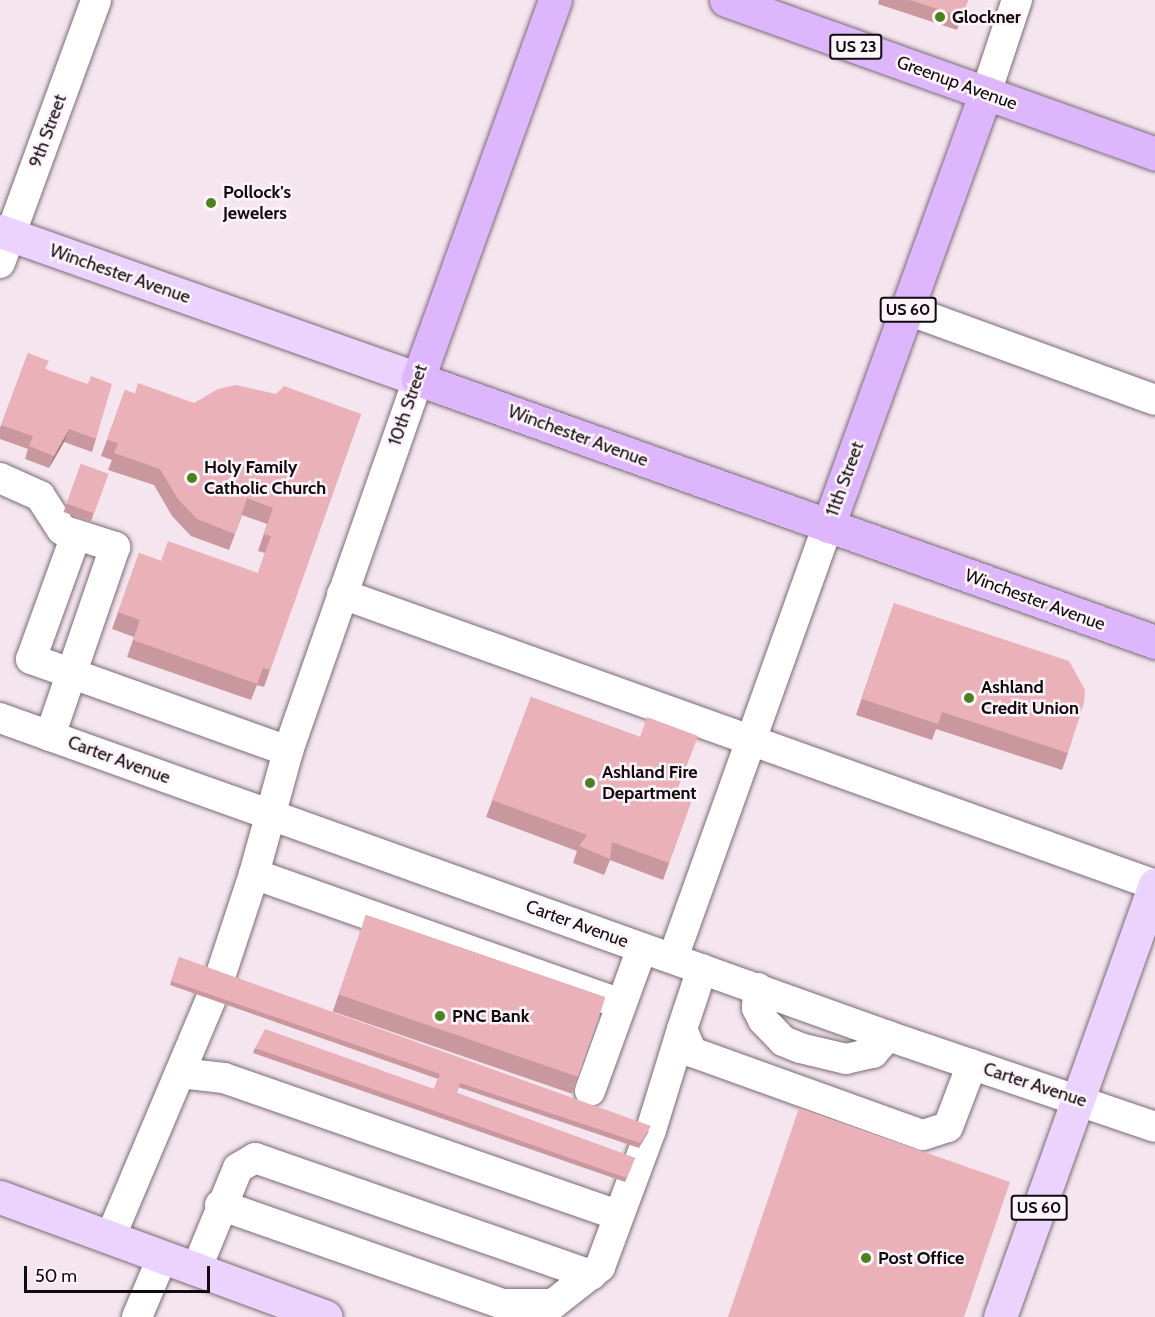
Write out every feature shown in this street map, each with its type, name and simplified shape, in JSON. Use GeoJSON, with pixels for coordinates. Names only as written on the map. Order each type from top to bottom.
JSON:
{"type":"FeatureCollection","features":[{"type":"Feature","properties":{"kind":"highway","name":"10th Street"},"geometry":{"type":"LineString","coordinates":[[418,379],[555,0]]}},
{"type":"Feature","properties":{"kind":"highway","name":"Greenup Avenue"},"geometry":{"type":"LineString","coordinates":[[726,0],[1155,154]]}},
{"type":"Feature","properties":{"kind":"highway","name":"11th Street"},"geometry":{"type":"LineString","coordinates":[[828,526],[986,93]]}},
{"type":"Feature","properties":{"kind":"highway","name":"Winchester Avenue"},"geometry":{"type":"LineString","coordinates":[[418,379],[1155,642]]}},
{"type":"Feature","properties":{"kind":"main road","name":"Winchester Avenue"},"geometry":{"type":"LineString","coordinates":[[3,243],[418,379]]}},
{"type":"Feature","properties":{"kind":"main road","name":"US 60"},"geometry":{"type":"LineString","coordinates":[[1000,1317],[1155,885]]}},
{"type":"Feature","properties":{"kind":"main road"},"geometry":{"type":"LineString","coordinates":[[0,1197],[326,1317]]}},
{"type":"Feature","properties":{"kind":"street","name":"9th Street"},"geometry":{"type":"LineString","coordinates":[[3,243],[96,0]]}},
{"type":"Feature","properties":{"kind":"street","name":"11th Street"},"geometry":{"type":"LineString","coordinates":[[986,93],[1017,0]]}},
{"type":"Feature","properties":{"kind":"street"},"geometry":{"type":"LineString","coordinates":[[908,310],[1155,400]]}},
{"type":"Feature","properties":{"kind":"street","name":"10th Street"},"geometry":{"type":"LineString","coordinates":[[110,1238],[215,988],[254,874],[268,813],[288,751],[418,379]]}},
{"type":"Feature","properties":{"kind":"street"},"geometry":{"type":"LineString","coordinates":[[0,478],[40,496],[62,530],[115,547],[50,736]]}},
{"type":"Feature","properties":{"kind":"street","name":"11th Street"},"geometry":{"type":"LineString","coordinates":[[673,958],[828,526]]}},
{"type":"Feature","properties":{"kind":"street"},"geometry":{"type":"LineString","coordinates":[[76,535],[31,659],[288,751]]}},
{"type":"Feature","properties":{"kind":"street"},"geometry":{"type":"LineString","coordinates":[[342,594],[1155,885]]}},
{"type":"Feature","properties":{"kind":"street","name":"Carter Avenue"},"geometry":{"type":"LineString","coordinates":[[0,717],[888,1036],[1155,1127]]}},
{"type":"Feature","properties":{"kind":"street"},"geometry":{"type":"LineString","coordinates":[[254,874],[621,1004]]}},
{"type":"Feature","properties":{"kind":"street"},"geometry":{"type":"LineString","coordinates":[[590,1091],[642,948]]}},
{"type":"Feature","properties":{"kind":"street"},"geometry":{"type":"LineString","coordinates":[[220,1205],[503,1304],[550,1311],[600,1267],[651,1130],[702,969]]}},
{"type":"Feature","properties":{"kind":"street"},"geometry":{"type":"LineString","coordinates":[[758,988],[757,1008],[763,1020],[783,1041],[800,1048],[846,1059],[873,1053],[888,1036]]}},
{"type":"Feature","properties":{"kind":"street"},"geometry":{"type":"LineString","coordinates":[[682,1029],[692,1052],[923,1135],[948,1127],[972,1064]]}},
{"type":"Feature","properties":{"kind":"street"},"geometry":{"type":"LineString","coordinates":[[180,1073],[224,1078],[618,1215]]}},
{"type":"Feature","properties":{"kind":"street"},"geometry":{"type":"LineString","coordinates":[[196,1270],[220,1205],[238,1168],[255,1158],[591,1275]]}},
{"type":"Feature","properties":{"kind":"street"},"geometry":{"type":"LineString","coordinates":[[137,1317],[162,1258]]}},
{"type":"Feature","properties":{"kind":"building"},"geometry":{"type":"Polygon","coordinates":[[[910,0],[968,0],[962,17],[910,0]]]}},
{"type":"Feature","properties":{"kind":"building"},"geometry":{"type":"Polygon","coordinates":[[[28,353],[49,361],[45,369],[88,384],[91,376],[112,384],[96,439],[69,429],[54,456],[29,446],[33,436],[1,425],[28,353]]]}},
{"type":"Feature","properties":{"kind":"building"},"geometry":{"type":"Polygon","coordinates":[[[138,383],[194,403],[218,389],[236,385],[276,394],[284,386],[361,414],[270,670],[263,668],[257,684],[133,640],[140,620],[118,612],[139,553],[161,561],[168,541],[258,573],[271,536],[264,534],[273,508],[247,498],[235,534],[197,519],[178,499],[160,469],[114,453],[118,443],[107,440],[125,390],[135,394],[138,383]]]}},
{"type":"Feature","properties":{"kind":"building"},"geometry":{"type":"Polygon","coordinates":[[[81,464],[108,474],[94,513],[67,503],[81,464]]]}},
{"type":"Feature","properties":{"kind":"building","name":"Ashland Credit Union"},"geometry":{"type":"Polygon","coordinates":[[[894,603],[1069,661],[1085,690],[1084,703],[1068,753],[942,712],[938,724],[862,699],[894,603]]]}},
{"type":"Feature","properties":{"kind":"building","name":"Ashland Fire Department"},"geometry":{"type":"Polygon","coordinates":[[[531,697],[640,737],[647,717],[698,736],[675,796],[691,802],[669,863],[612,842],[610,859],[579,846],[587,835],[492,800],[531,697]]]}},
{"type":"Feature","properties":{"kind":"building"},"geometry":{"type":"Polygon","coordinates":[[[366,915],[605,997],[578,1077],[339,994],[366,915]]]}},
{"type":"Feature","properties":{"kind":"building"},"geometry":{"type":"Polygon","coordinates":[[[179,957],[651,1126],[640,1143],[460,1083],[457,1093],[635,1158],[627,1178],[255,1048],[265,1029],[434,1089],[440,1074],[171,981],[179,957]]]}},
{"type":"Feature","properties":{"kind":"building","name":"Post Office"},"geometry":{"type":"Polygon","coordinates":[[[799,1108],[1010,1182],[964,1317],[728,1317],[799,1108]]]}},
{"type":"Feature","properties":{"kind":"place","name":"Glockner"},"geometry":{"type":"Point","coordinates":[940,17]}},
{"type":"Feature","properties":{"kind":"place","name":"Pollock's Jewelers"},"geometry":{"type":"Point","coordinates":[211,203]}},
{"type":"Feature","properties":{"kind":"place","name":"Holy Family Catholic Church"},"geometry":{"type":"Point","coordinates":[192,478]}},
{"type":"Feature","properties":{"kind":"place","name":"Ashland Credit Union"},"geometry":{"type":"Point","coordinates":[969,698]}},
{"type":"Feature","properties":{"kind":"place","name":"Ashland Fire Department"},"geometry":{"type":"Point","coordinates":[590,783]}},
{"type":"Feature","properties":{"kind":"place","name":"PNC Bank"},"geometry":{"type":"Point","coordinates":[440,1016]}},
{"type":"Feature","properties":{"kind":"place","name":"Post Office"},"geometry":{"type":"Point","coordinates":[866,1258]}}]}
